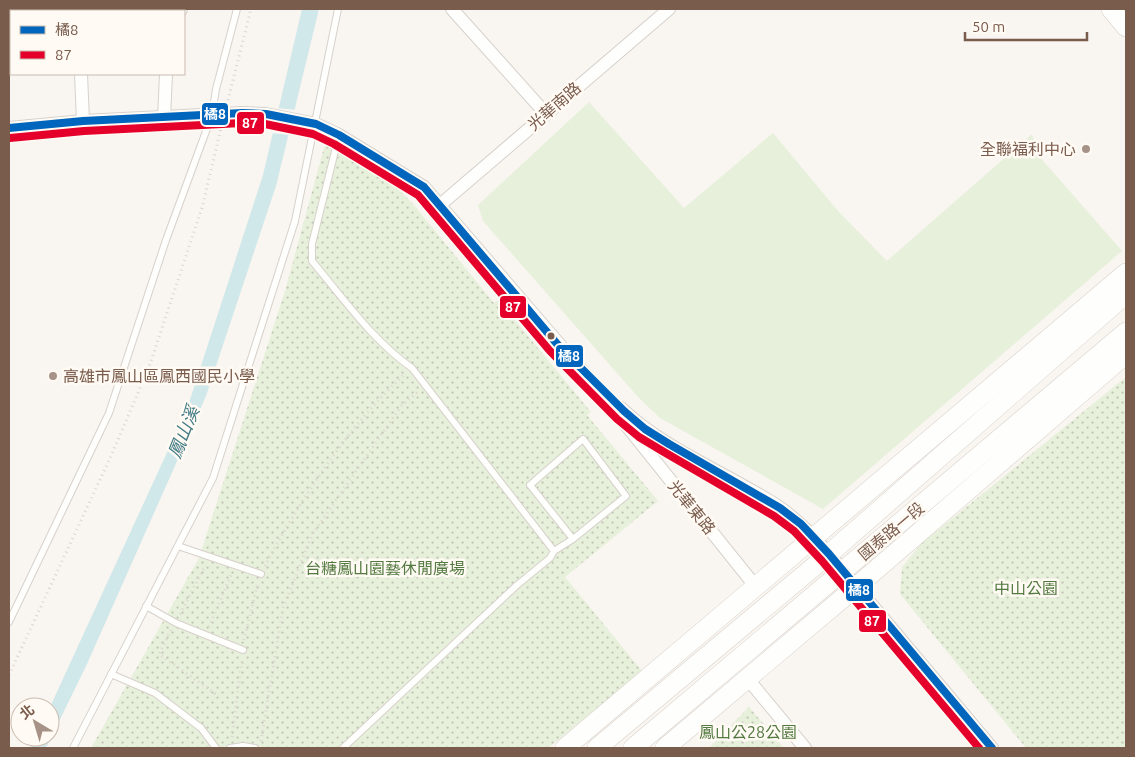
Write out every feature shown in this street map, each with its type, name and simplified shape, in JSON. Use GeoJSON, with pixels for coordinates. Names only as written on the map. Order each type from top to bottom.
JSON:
{"type":"FeatureCollection","features":[{"type":"Feature","properties":{"kind":"street"},"geometry":{"type":"LineString","coordinates":[[452,9],[546,114]]}},
{"type":"Feature","properties":{"kind":"street"},"geometry":{"type":"LineString","coordinates":[[1111,9],[1126,27]]}},
{"type":"Feature","properties":{"kind":"street","name":"光華南路"},"geometry":{"type":"LineString","coordinates":[[440,205],[667,10]]}},
{"type":"Feature","properties":{"kind":"street"},"geometry":{"type":"LineString","coordinates":[[81,75],[83,121]]}},
{"type":"Feature","properties":{"kind":"street"},"geometry":{"type":"LineString","coordinates":[[164,118],[166,75]]}},
{"type":"Feature","properties":{"kind":"street","name":"光華東路"},"geometry":{"type":"LineString","coordinates":[[218,115],[266,114],[316,124],[339,135],[424,187],[590,380],[756,587]]}},
{"type":"Feature","properties":{"kind":"street"},"geometry":{"type":"LineString","coordinates":[[9,128],[83,121],[218,115]]}},
{"type":"Feature","properties":{"kind":"street"},"geometry":{"type":"LineString","coordinates":[[565,748],[1126,274]]}},
{"type":"Feature","properties":{"kind":"street","name":"國泰路一段"},"geometry":{"type":"LineString","coordinates":[[597,748],[829,554],[1126,294]]}},
{"type":"Feature","properties":{"kind":"street","name":"國泰路一段"},"geometry":{"type":"LineString","coordinates":[[633,748],[1126,332]]}},
{"type":"Feature","properties":{"kind":"street","name":"國泰路一段"},"geometry":{"type":"LineString","coordinates":[[665,748],[856,587],[1126,354]]}},
{"type":"Feature","properties":{"kind":"street","name":"光華東路"},"geometry":{"type":"LineString","coordinates":[[590,380],[645,429],[780,508],[815,538],[992,748]]}},
{"type":"Feature","properties":{"kind":"street","name":"國泰路一段"},"geometry":{"type":"LineString","coordinates":[[898,466],[911,481]]}},
{"type":"Feature","properties":{"kind":"street"},"geometry":{"type":"LineString","coordinates":[[747,678],[805,748]]}},
{"type":"Feature","properties":{"kind":"lane"},"geometry":{"type":"LineString","coordinates":[[9,622],[109,413],[166,240],[218,115],[216,89],[237,9]]}},
{"type":"Feature","properties":{"kind":"lane"},"geometry":{"type":"LineString","coordinates":[[73,748],[213,478],[295,221],[338,9]]}},
{"type":"Feature","properties":{"kind":"lane"},"geometry":{"type":"LineString","coordinates":[[339,135],[312,244],[312,261],[367,326],[397,358],[412,368],[554,551]]}},
{"type":"Feature","properties":{"kind":"lane"},"geometry":{"type":"LineString","coordinates":[[343,748],[516,586],[550,558],[554,551],[573,540],[626,496],[583,439],[530,485],[573,540]]}},
{"type":"Feature","properties":{"kind":"lane"},"geometry":{"type":"LineString","coordinates":[[178,546],[261,574]]}},
{"type":"Feature","properties":{"kind":"lane"},"geometry":{"type":"LineString","coordinates":[[146,606],[176,623],[243,650]]}},
{"type":"Feature","properties":{"kind":"lane"},"geometry":{"type":"LineString","coordinates":[[111,674],[155,693],[201,728],[216,748]]}},
{"type":"Feature","properties":{"kind":"lane"},"geometry":{"type":"LineString","coordinates":[[231,748],[243,746],[255,748]]}},
{"type":"Feature","properties":{"kind":"path"},"geometry":{"type":"LineString","coordinates":[[9,675],[111,456],[149,368],[202,208],[218,115],[251,9]]}},
{"type":"Feature","properties":{"kind":"path"},"geometry":{"type":"LineString","coordinates":[[231,748],[245,628],[261,574],[286,527],[336,454],[390,388],[412,368]]}},
{"type":"Feature","properties":{"kind":"path"},"geometry":{"type":"LineString","coordinates":[[260,748],[284,608],[312,535],[402,405],[426,386]]}},
{"type":"Feature","properties":{"kind":"path"},"geometry":{"type":"LineString","coordinates":[[205,635],[236,565]]}},
{"type":"Feature","properties":{"kind":"green space"},"geometry":{"type":"Polygon","coordinates":[[[589,102],[684,208],[773,133],[838,211],[887,261],[1032,134],[1038,155],[1122,251],[823,509],[660,418],[639,398],[483,221],[478,205],[589,102]]]}},
{"type":"Feature","properties":{"kind":"green space","name":"台糖鳳山園藝休閒廣場"},"geometry":{"type":"Polygon","coordinates":[[[325,144],[381,172],[413,204],[494,303],[498,300],[591,412],[587,415],[658,501],[565,577],[642,671],[548,748],[91,748],[199,558],[285,291],[325,144]]]}},
{"type":"Feature","properties":{"kind":"green space","name":"中山公園"},"geometry":{"type":"Polygon","coordinates":[[[1126,377],[1126,748],[1026,748],[900,594],[902,567],[922,543],[1126,377]]]}},
{"type":"Feature","properties":{"kind":"green space","name":"鳳山公28公園"},"geometry":{"type":"Polygon","coordinates":[[[749,707],[784,748],[711,748],[710,747],[749,707]]]}},
{"type":"Feature","properties":{"kind":"water","name":"鳳山溪"},"geometry":{"type":"Polygon","coordinates":[[[302,9],[319,9],[276,186],[206,396],[87,664],[60,719],[60,697],[55,697],[187,409],[263,175],[302,9]]]}},
{"type":"Feature","properties":{"kind":"water"},"geometry":{"type":"Polygon","coordinates":[[[31,747],[46,747],[46,748],[31,747]]]}},
{"type":"Feature","properties":{"kind":"pier"},"geometry":{"type":"Polygon","coordinates":[[[276,108],[297,110],[291,135],[270,133],[276,108]]]}},
{"type":"Feature","properties":{"kind":"transit line","name":"橘8"},"geometry":{"type":"LineString","coordinates":[[9,128],[83,121],[242,113],[266,114],[316,124],[339,135],[424,187],[558,345],[624,411],[645,429],[780,508],[801,524],[829,554],[992,748]]}},
{"type":"Feature","properties":{"kind":"transit line","name":"87"},"geometry":{"type":"LineString","coordinates":[[10,138],[84,131],[242,123],[265,124],[313,134],[334,144],[418,195],[550,351],[617,419],[639,437],[774,516],[794,531],[822,561],[979,748]]}},
{"type":"Feature","properties":{"kind":"place","name":"全聯福利中心"},"geometry":{"type":"Point","coordinates":[1086,149]}},
{"type":"Feature","properties":{"kind":"place","name":"高雄市鳳山區鳳西國民小學"},"geometry":{"type":"Point","coordinates":[53,376]}}]}
